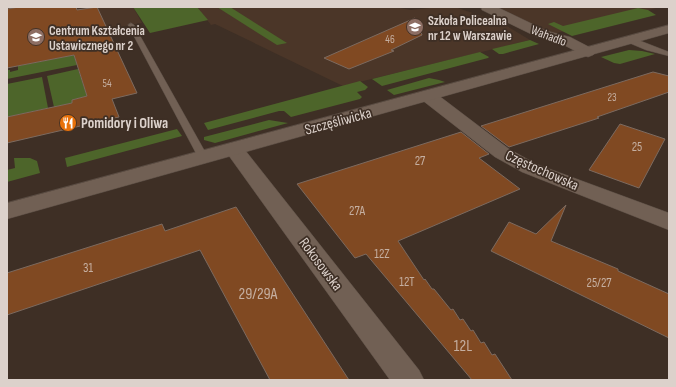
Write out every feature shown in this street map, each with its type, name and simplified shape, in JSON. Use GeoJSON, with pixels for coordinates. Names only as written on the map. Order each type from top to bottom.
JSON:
{"type":"FeatureCollection","features":[{"type":"Feature","properties":{"kind":"street","name":"Wahadło"},"geometry":{"type":"LineString","coordinates":[[487,7],[542,34],[565,40],[588,52]]}},
{"type":"Feature","properties":{"kind":"street","name":"Szczęśliwicka"},"geometry":{"type":"LineString","coordinates":[[7,211],[669,30]]}},
{"type":"Feature","properties":{"kind":"street","name":"Częstochowska"},"geometry":{"type":"LineString","coordinates":[[428,96],[514,161],[669,222]]}},
{"type":"Feature","properties":{"kind":"street","name":"Rokosowska"},"geometry":{"type":"LineString","coordinates":[[234,149],[408,380]]}},
{"type":"Feature","properties":{"kind":"lane"},"geometry":{"type":"LineString","coordinates":[[131,25],[203,157]]}},
{"type":"Feature","properties":{"kind":"lane"},"geometry":{"type":"LineString","coordinates":[[630,40],[669,54]]}},
{"type":"Feature","properties":{"kind":"shaded area","name":"Centrum Kształcenia Ustawicznego nr 2"},"geometry":{"type":"Polygon","coordinates":[[[7,7],[133,7],[142,23],[7,47],[7,7]]]}},
{"type":"Feature","properties":{"kind":"shaded area"},"geometry":{"type":"Polygon","coordinates":[[[197,7],[394,7],[411,10],[455,7],[502,23],[530,40],[343,86],[215,24],[211,25],[197,7]]]}},
{"type":"Feature","properties":{"kind":"shaded area"},"geometry":{"type":"Polygon","coordinates":[[[494,7],[660,7],[549,35],[494,7]]]}},
{"type":"Feature","properties":{"kind":"green space"},"geometry":{"type":"Polygon","coordinates":[[[133,7],[197,7],[208,20],[150,33],[133,7]]]}},
{"type":"Feature","properties":{"kind":"green space"},"geometry":{"type":"Polygon","coordinates":[[[217,7],[230,7],[287,43],[277,45],[217,7]]]}},
{"type":"Feature","properties":{"kind":"green space"},"geometry":{"type":"Polygon","coordinates":[[[638,8],[648,10],[656,15],[572,36],[548,24],[554,22],[563,26],[638,8]]]}},
{"type":"Feature","properties":{"kind":"green space"},"geometry":{"type":"Polygon","coordinates":[[[530,40],[539,44],[503,54],[499,54],[492,49],[530,40]]]}},
{"type":"Feature","properties":{"kind":"green space"},"geometry":{"type":"Polygon","coordinates":[[[629,50],[655,54],[620,64],[601,57],[629,50]]]}},
{"type":"Feature","properties":{"kind":"green space"},"geometry":{"type":"Polygon","coordinates":[[[480,52],[489,57],[382,86],[372,79],[480,52]]]}},
{"type":"Feature","properties":{"kind":"green space"},"geometry":{"type":"Polygon","coordinates":[[[74,55],[77,65],[7,79],[7,70],[10,70],[10,72],[18,70],[18,66],[74,55]]]}},
{"type":"Feature","properties":{"kind":"green space"},"geometry":{"type":"Polygon","coordinates":[[[78,69],[87,96],[72,100],[72,103],[54,107],[47,76],[78,69]]]}},
{"type":"Feature","properties":{"kind":"green space"},"geometry":{"type":"Polygon","coordinates":[[[42,77],[48,108],[7,117],[7,84],[42,77]]]}},
{"type":"Feature","properties":{"kind":"green space"},"geometry":{"type":"Polygon","coordinates":[[[429,78],[445,82],[394,95],[387,90],[429,78]]]}},
{"type":"Feature","properties":{"kind":"green space"},"geometry":{"type":"Polygon","coordinates":[[[360,81],[368,87],[365,90],[357,92],[362,97],[360,99],[291,117],[284,111],[279,111],[208,130],[204,123],[360,81]]]}},
{"type":"Feature","properties":{"kind":"green space"},"geometry":{"type":"Polygon","coordinates":[[[269,120],[288,123],[215,143],[204,140],[204,137],[269,120]]]}},
{"type":"Feature","properties":{"kind":"green space"},"geometry":{"type":"Polygon","coordinates":[[[177,129],[182,136],[67,167],[65,158],[177,129]]]}},
{"type":"Feature","properties":{"kind":"green space"},"geometry":{"type":"Polygon","coordinates":[[[14,158],[30,158],[37,161],[40,173],[7,182],[7,170],[15,168],[14,158]]]}},
{"type":"Feature","properties":{"kind":"building"},"geometry":{"type":"Polygon","coordinates":[[[19,7],[76,7],[77,10],[97,7],[137,93],[112,99],[119,117],[7,143],[7,117],[72,103],[72,100],[87,96],[74,55],[7,68],[7,9],[19,7]]]}},
{"type":"Feature","properties":{"kind":"building"},"geometry":{"type":"Polygon","coordinates":[[[415,18],[422,35],[391,50],[394,51],[349,69],[324,58],[415,18]]]}},
{"type":"Feature","properties":{"kind":"building"},"geometry":{"type":"Polygon","coordinates":[[[653,72],[669,76],[669,92],[597,117],[599,118],[509,147],[481,126],[653,72]]]}},
{"type":"Feature","properties":{"kind":"building"},"geometry":{"type":"Polygon","coordinates":[[[620,124],[665,139],[639,188],[589,170],[620,124]]]}},
{"type":"Feature","properties":{"kind":"building"},"geometry":{"type":"Polygon","coordinates":[[[461,132],[489,154],[479,158],[520,189],[398,241],[424,280],[425,279],[451,310],[453,309],[460,320],[463,319],[471,331],[473,330],[481,343],[484,342],[492,355],[495,354],[512,380],[472,380],[366,254],[355,258],[297,184],[461,132]]]}},
{"type":"Feature","properties":{"kind":"building"},"geometry":{"type":"Polygon","coordinates":[[[566,205],[551,241],[618,269],[618,271],[669,294],[669,338],[491,251],[509,222],[536,234],[566,205]]]}},
{"type":"Feature","properties":{"kind":"building"},"geometry":{"type":"Polygon","coordinates":[[[236,207],[349,380],[270,380],[200,250],[7,315],[7,273],[162,224],[165,231],[236,207]]]}},
{"type":"Feature","properties":{"kind":"place","name":"Szkoła Policealna nr 12 w Warszawie"},"geometry":{"type":"Point","coordinates":[415,27]}},
{"type":"Feature","properties":{"kind":"place","name":"Centrum Kształcenia Ustawicznego nr 2"},"geometry":{"type":"Point","coordinates":[36,37]}},
{"type":"Feature","properties":{"kind":"place","name":"Pomidory i Oliwa"},"geometry":{"type":"Point","coordinates":[68,123]}}]}
